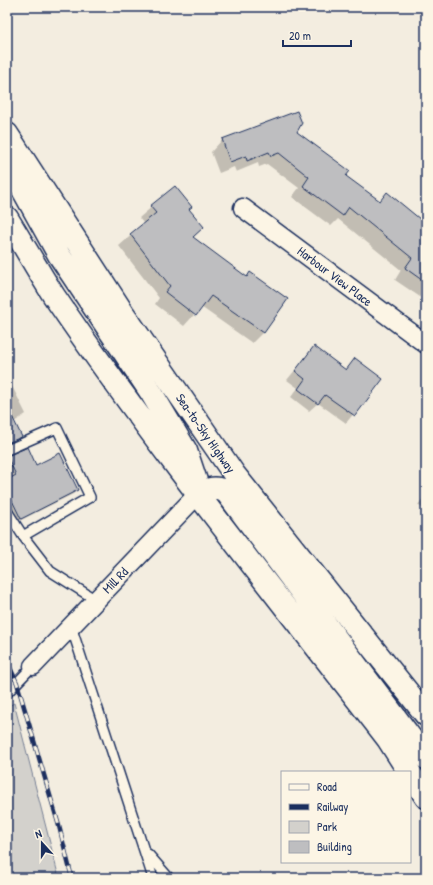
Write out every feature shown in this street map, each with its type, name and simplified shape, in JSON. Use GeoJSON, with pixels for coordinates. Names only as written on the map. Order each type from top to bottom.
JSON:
{"type":"FeatureCollection","features":[{"type":"Feature","properties":{"kind":"highway","name":"Sea-to-Sky Highway"},"geometry":{"type":"LineString","coordinates":[[7,134],[123,313],[234,474],[426,716]]}},
{"type":"Feature","properties":{"kind":"highway"},"geometry":{"type":"LineString","coordinates":[[7,161],[59,255],[152,394],[186,451],[193,470],[198,494]]}},
{"type":"Feature","properties":{"kind":"highway"},"geometry":{"type":"LineString","coordinates":[[7,218],[54,295],[198,494],[388,740],[409,771]]}},
{"type":"Feature","properties":{"kind":"highway"},"geometry":{"type":"LineString","coordinates":[[198,494],[208,489],[216,488],[222,489],[227,493],[426,758]]}},
{"type":"Feature","properties":{"kind":"highway"},"geometry":{"type":"LineString","coordinates":[[411,774],[426,797]]}},
{"type":"Feature","properties":{"kind":"street","name":"Harbour View Place"},"geometry":{"type":"LineString","coordinates":[[243,208],[426,344]]}},
{"type":"Feature","properties":{"kind":"street","name":"Mill Rd"},"geometry":{"type":"LineString","coordinates":[[33,666],[198,494]]}},
{"type":"Feature","properties":{"kind":"lane"},"geometry":{"type":"LineString","coordinates":[[7,450],[57,428],[90,497],[23,536]]}},
{"type":"Feature","properties":{"kind":"lane"},"geometry":{"type":"LineString","coordinates":[[7,511],[23,536],[50,571],[96,600]]}},
{"type":"Feature","properties":{"kind":"lane"},"geometry":{"type":"LineString","coordinates":[[71,626],[153,878]]}},
{"type":"Feature","properties":{"kind":"lane"},"geometry":{"type":"LineString","coordinates":[[7,693],[33,666]]}},
{"type":"Feature","properties":{"kind":"lane"},"geometry":{"type":"LineString","coordinates":[[145,852],[170,878]]}},
{"type":"Feature","properties":{"kind":"green space"},"geometry":{"type":"Polygon","coordinates":[[[14,703],[59,878],[7,878],[7,707],[14,703]]]}},
{"type":"Feature","properties":{"kind":"building"},"geometry":{"type":"Polygon","coordinates":[[[297,111],[302,123],[297,132],[350,171],[346,176],[380,201],[387,192],[426,224],[426,283],[405,268],[412,258],[349,207],[343,216],[303,186],[309,177],[279,153],[271,156],[269,152],[247,161],[246,156],[230,162],[222,139],[297,111]]]}},
{"type":"Feature","properties":{"kind":"building"},"geometry":{"type":"Polygon","coordinates":[[[175,186],[192,207],[189,209],[204,227],[193,237],[247,277],[250,272],[288,299],[264,333],[211,296],[196,316],[165,292],[170,286],[130,234],[156,213],[150,206],[175,186]]]}},
{"type":"Feature","properties":{"kind":"building"},"geometry":{"type":"Polygon","coordinates":[[[314,346],[346,370],[355,358],[383,379],[355,416],[325,395],[318,404],[298,389],[305,379],[295,371],[314,346]]]}},
{"type":"Feature","properties":{"kind":"building"},"geometry":{"type":"Polygon","coordinates":[[[7,406],[22,437],[7,443],[7,406]]]}},
{"type":"Feature","properties":{"kind":"building"},"geometry":{"type":"Polygon","coordinates":[[[28,447],[36,465],[60,453],[78,490],[21,519],[7,490],[7,480],[16,475],[7,456],[28,447]]]}},
{"type":"Feature","properties":{"kind":"railway"},"geometry":{"type":"LineString","coordinates":[[7,661],[17,683],[59,826],[72,878]]}}]}
